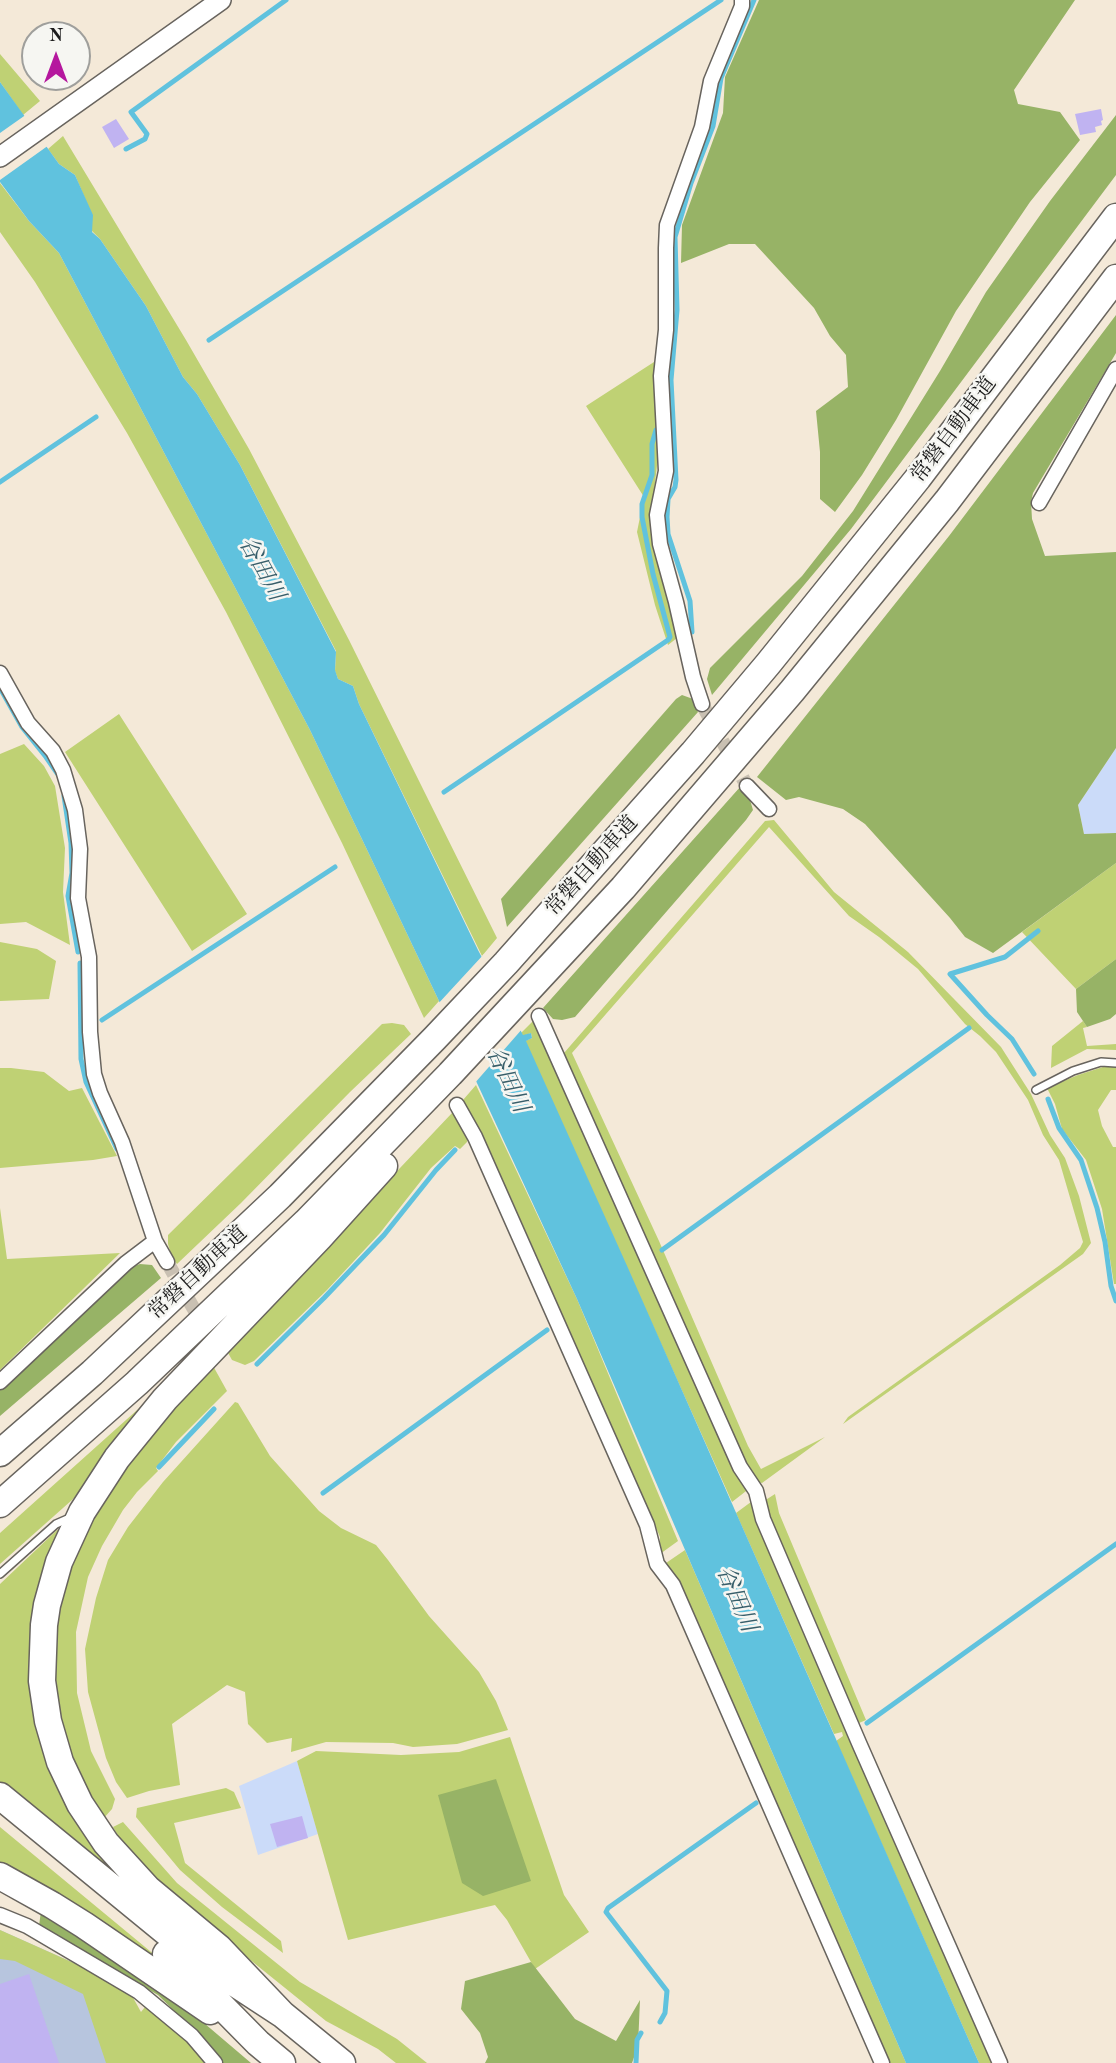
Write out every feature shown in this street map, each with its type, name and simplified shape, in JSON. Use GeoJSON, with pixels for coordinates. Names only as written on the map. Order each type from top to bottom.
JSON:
{"type":"FeatureCollection","features":[{"type":"Feature","properties":{"kind":"highway","name":"常磐自動車道"},"geometry":{"type":"LineString","coordinates":[[0,1453],[92,1373],[280,1196],[506,963],[693,753],[768,664],[918,478],[1116,217]]}},
{"type":"Feature","properties":{"kind":"highway","name":"常磐自動車道"},"geometry":{"type":"LineString","coordinates":[[0,1504],[137,1383],[306,1222],[455,1089],[622,888],[792,691],[947,501],[1116,278]]}},
{"type":"Feature","properties":{"kind":"highway"},"geometry":{"type":"LineString","coordinates":[[282,2014],[219,1948],[148,1889],[106,1843],[79,1804],[60,1762],[48,1721],[42,1681],[47,1605],[59,1562],[82,1512],[117,1458],[165,1399],[319,1238],[455,1089]]}},
{"type":"Feature","properties":{"kind":"highway"},"geometry":{"type":"LineString","coordinates":[[0,1446],[92,1373]]}},
{"type":"Feature","properties":{"kind":"highway"},"geometry":{"type":"LineString","coordinates":[[0,1796],[204,1963],[282,2014],[342,2063]]}},
{"type":"Feature","properties":{"kind":"highway"},"geometry":{"type":"LineString","coordinates":[[0,1817],[184,1968],[258,2043]]}},
{"type":"Feature","properties":{"kind":"highway"},"geometry":{"type":"LineString","coordinates":[[0,1876],[104,1938],[258,2043],[282,2063]]}},
{"type":"Feature","properties":{"kind":"street"},"geometry":{"type":"LineString","coordinates":[[0,157],[221,0]]}},
{"type":"Feature","properties":{"kind":"street"},"geometry":{"type":"LineString","coordinates":[[702,704],[660,544],[657,515],[666,471],[661,376],[666,330],[667,225],[702,127],[710,81],[742,6],[742,0]]}},
{"type":"Feature","properties":{"kind":"street"},"geometry":{"type":"LineString","coordinates":[[1039,503],[1116,369]]}},
{"type":"Feature","properties":{"kind":"street"},"geometry":{"type":"LineString","coordinates":[[0,673],[28,723],[53,751],[63,770],[75,810],[80,849],[78,898],[89,957],[90,1032],[94,1073],[122,1142],[155,1241],[167,1262]]}},
{"type":"Feature","properties":{"kind":"street"},"geometry":{"type":"LineString","coordinates":[[747,786],[769,809]]}},
{"type":"Feature","properties":{"kind":"street"},"geometry":{"type":"LineString","coordinates":[[523,1009],[740,1467],[756,1492],[763,1519],[1000,2063]]}},
{"type":"Feature","properties":{"kind":"street"},"geometry":{"type":"LineString","coordinates":[[455,1089],[648,1525],[657,1564],[673,1585],[882,2063]]}},
{"type":"Feature","properties":{"kind":"street"},"geometry":{"type":"LineString","coordinates":[[0,1382],[126,1263],[155,1241]]}},
{"type":"Feature","properties":{"kind":"street"},"geometry":{"type":"LineString","coordinates":[[0,1914],[27,1926],[139,1992],[192,2036],[215,2063]]}},
{"type":"Feature","properties":{"kind":"lane"},"geometry":{"type":"LineString","coordinates":[[1035,1090],[1073,1071],[1101,1062],[1116,1062]]}},
{"type":"Feature","properties":{"kind":"lane"},"geometry":{"type":"LineString","coordinates":[[0,1574],[56,1524],[82,1512]]}},
{"type":"Feature","properties":{"kind":"shaded area"},"geometry":{"type":"Polygon","coordinates":[[[1116,748],[1116,833],[1084,834],[1078,805],[1116,748]]]}},
{"type":"Feature","properties":{"kind":"shaded area"},"geometry":{"type":"Polygon","coordinates":[[[297,1761],[318,1834],[258,1855],[239,1786],[297,1761]]]}},
{"type":"Feature","properties":{"kind":"shaded area"},"geometry":{"type":"Polygon","coordinates":[[[0,1930],[94,1972],[143,2063],[0,2063],[0,1930]]]}},
{"type":"Feature","properties":{"kind":"green space"},"geometry":{"type":"Polygon","coordinates":[[[759,0],[1075,0],[1014,90],[1018,104],[1060,112],[1080,140],[1030,202],[956,311],[896,420],[835,512],[820,499],[820,452],[816,411],[848,387],[846,355],[830,336],[814,308],[755,244],[729,244],[681,263],[682,225],[723,113],[725,77],[759,0]]]}},
{"type":"Feature","properties":{"kind":"green space"},"geometry":{"type":"Polygon","coordinates":[[[0,54],[21,79],[21,91],[31,91],[40,101],[23,115],[0,82],[0,54]]]}},
{"type":"Feature","properties":{"kind":"green space"},"geometry":{"type":"Polygon","coordinates":[[[1116,115],[1116,175],[851,529],[712,695],[707,679],[710,668],[802,576],[853,511],[986,292],[1050,201],[1116,115]]]}},
{"type":"Feature","properties":{"kind":"green space"},"geometry":{"type":"Polygon","coordinates":[[[63,136],[249,449],[349,640],[497,938],[482,956],[359,704],[353,686],[338,679],[335,671],[336,651],[240,465],[197,394],[183,377],[146,306],[92,231],[92,215],[75,175],[59,164],[48,149],[63,136]]]}},
{"type":"Feature","properties":{"kind":"green space"},"geometry":{"type":"Polygon","coordinates":[[[0,183],[29,221],[59,253],[310,730],[439,1001],[424,1018],[342,843],[226,612],[127,433],[35,282],[0,232],[0,183]]]}},
{"type":"Feature","properties":{"kind":"green space"},"geometry":{"type":"Polygon","coordinates":[[[1116,315],[1116,353],[1033,493],[1031,502],[1032,519],[1045,556],[1116,552],[1116,748],[1078,805],[1084,834],[1116,833],[1116,863],[993,953],[965,937],[865,824],[843,809],[799,797],[786,800],[757,777],[949,536],[1116,315]]]}},
{"type":"Feature","properties":{"kind":"green space"},"geometry":{"type":"Polygon","coordinates":[[[654,362],[659,449],[653,525],[677,638],[668,645],[637,532],[644,497],[586,406],[654,362]]]}},
{"type":"Feature","properties":{"kind":"green space"},"geometry":{"type":"Polygon","coordinates":[[[682,695],[693,699],[698,712],[507,927],[501,899],[682,695]]]}},
{"type":"Feature","properties":{"kind":"green space"},"geometry":{"type":"Polygon","coordinates":[[[119,714],[247,914],[192,951],[65,752],[119,714]]]}},
{"type":"Feature","properties":{"kind":"green space"},"geometry":{"type":"Polygon","coordinates":[[[24,744],[44,766],[55,786],[65,848],[63,892],[70,945],[26,922],[0,924],[0,754],[24,744]]]}},
{"type":"Feature","properties":{"kind":"green space"},"geometry":{"type":"Polygon","coordinates":[[[741,786],[753,810],[746,820],[575,1017],[553,1019],[543,1008],[741,786]]]}},
{"type":"Feature","properties":{"kind":"green space"},"geometry":{"type":"Polygon","coordinates":[[[774,820],[834,892],[908,952],[1001,1047],[1031,1094],[1050,1135],[1065,1158],[1079,1196],[1091,1243],[1083,1254],[843,1424],[848,1417],[1060,1265],[1080,1248],[1083,1242],[1059,1160],[1043,1135],[1028,1100],[996,1052],[965,1024],[918,969],[849,916],[769,827],[572,1053],[659,1241],[748,1446],[761,1469],[825,1437],[762,1483],[755,1481],[749,1469],[564,1053],[765,821],[774,820]]]}},
{"type":"Feature","properties":{"kind":"green space"},"geometry":{"type":"Polygon","coordinates":[[[1116,863],[1116,959],[1076,989],[1022,932],[1116,863]]]}},
{"type":"Feature","properties":{"kind":"green space"},"geometry":{"type":"Polygon","coordinates":[[[0,942],[37,949],[56,961],[49,999],[0,1001],[0,942]]]}},
{"type":"Feature","properties":{"kind":"green space"},"geometry":{"type":"Polygon","coordinates":[[[1116,959],[1116,1014],[1110,1019],[1087,1027],[1077,1012],[1076,989],[1116,959]]]}},
{"type":"Feature","properties":{"kind":"green space"},"geometry":{"type":"Polygon","coordinates":[[[535,1019],[750,1488],[732,1502],[525,1041],[532,1038],[531,1033],[523,1036],[521,1033],[535,1019]]]}},
{"type":"Feature","properties":{"kind":"green space"},"geometry":{"type":"Polygon","coordinates":[[[1083,1021],[1087,1027],[1083,1028],[1087,1046],[1116,1044],[1116,1050],[1087,1049],[1051,1068],[1052,1046],[1083,1021]]]}},
{"type":"Feature","properties":{"kind":"green space"},"geometry":{"type":"Polygon","coordinates":[[[382,1024],[404,1025],[411,1034],[177,1264],[172,1258],[168,1235],[382,1024]]]}},
{"type":"Feature","properties":{"kind":"green space"},"geometry":{"type":"Polygon","coordinates":[[[1116,1066],[1116,1090],[1111,1090],[1098,1110],[1102,1126],[1113,1147],[1116,1147],[1114,1284],[1102,1209],[1086,1160],[1062,1129],[1047,1088],[1103,1067],[1116,1066]]]}},
{"type":"Feature","properties":{"kind":"green space"},"geometry":{"type":"Polygon","coordinates":[[[0,1068],[44,1072],[69,1091],[82,1088],[117,1156],[0,1168],[0,1068]]]}},
{"type":"Feature","properties":{"kind":"green space"},"geometry":{"type":"Polygon","coordinates":[[[476,1085],[577,1299],[678,1541],[660,1554],[660,1537],[510,1196],[463,1100],[476,1085]]]}},
{"type":"Feature","properties":{"kind":"green space"},"geometry":{"type":"Polygon","coordinates":[[[452,1113],[463,1122],[469,1132],[467,1142],[460,1149],[455,1146],[431,1168],[380,1233],[327,1290],[254,1361],[245,1365],[232,1360],[227,1351],[452,1113]]]}},
{"type":"Feature","properties":{"kind":"green space"},"geometry":{"type":"Polygon","coordinates":[[[0,1208],[7,1259],[120,1253],[0,1370],[0,1208]]]}},
{"type":"Feature","properties":{"kind":"green space"},"geometry":{"type":"Polygon","coordinates":[[[140,1264],[152,1265],[161,1278],[0,1416],[0,1388],[126,1269],[140,1264]]]}},
{"type":"Feature","properties":{"kind":"green space"},"geometry":{"type":"Polygon","coordinates":[[[212,1364],[227,1391],[176,1442],[156,1468],[158,1471],[123,1510],[88,1577],[76,1632],[77,1693],[91,1751],[115,1799],[112,1809],[103,1819],[86,1792],[60,1728],[53,1662],[60,1596],[89,1519],[148,1435],[212,1364]]]}},
{"type":"Feature","properties":{"kind":"green space"},"geometry":{"type":"Polygon","coordinates":[[[165,1385],[95,1475],[72,1500],[0,1564],[0,1533],[165,1385]]]}},
{"type":"Feature","properties":{"kind":"green space"},"geometry":{"type":"Polygon","coordinates":[[[235,1402],[270,1456],[319,1511],[341,1528],[376,1545],[429,1616],[479,1672],[496,1701],[508,1730],[457,1744],[413,1747],[393,1743],[326,1742],[291,1752],[292,1738],[267,1743],[248,1724],[245,1692],[227,1685],[172,1724],[180,1785],[127,1798],[116,1782],[106,1758],[88,1692],[85,1649],[96,1598],[108,1560],[128,1527],[163,1482],[235,1402]]]}},
{"type":"Feature","properties":{"kind":"green space"},"geometry":{"type":"Polygon","coordinates":[[[775,1494],[779,1513],[866,1720],[859,1723],[767,1517],[764,1501],[775,1494]]]}},
{"type":"Feature","properties":{"kind":"green space"},"geometry":{"type":"Polygon","coordinates":[[[755,1499],[994,2063],[979,2063],[836,1741],[843,1736],[842,1732],[834,1734],[736,1513],[755,1499]]]}},
{"type":"Feature","properties":{"kind":"green space"},"geometry":{"type":"Polygon","coordinates":[[[57,1530],[63,1531],[43,1733],[147,1896],[81,1850],[0,1783],[0,1584],[57,1530]]]}},
{"type":"Feature","properties":{"kind":"green space"},"geometry":{"type":"Polygon","coordinates":[[[685,1550],[906,2063],[888,2063],[682,1588],[666,1563],[685,1550]]]}},
{"type":"Feature","properties":{"kind":"green space"},"geometry":{"type":"Polygon","coordinates":[[[510,1737],[564,1895],[589,1932],[535,1969],[507,1920],[495,1905],[348,1940],[297,1761],[316,1751],[401,1755],[459,1752],[510,1737]]]}},
{"type":"Feature","properties":{"kind":"green space"},"geometry":{"type":"Polygon","coordinates":[[[496,1779],[531,1881],[483,1896],[462,1883],[438,1795],[496,1779]]]}},
{"type":"Feature","properties":{"kind":"green space"},"geometry":{"type":"Polygon","coordinates":[[[226,1788],[234,1792],[241,1808],[174,1823],[185,1863],[281,1941],[283,1953],[222,1907],[180,1870],[136,1817],[137,1808],[226,1788]]]}},
{"type":"Feature","properties":{"kind":"green space"},"geometry":{"type":"Polygon","coordinates":[[[123,1822],[177,1883],[300,1982],[397,2039],[427,2063],[396,2063],[378,2049],[326,2021],[197,1917],[128,1853],[113,1827],[123,1822]]]}},
{"type":"Feature","properties":{"kind":"green space"},"geometry":{"type":"Polygon","coordinates":[[[0,1827],[191,1985],[0,1864],[0,1827]]]}},
{"type":"Feature","properties":{"kind":"green space"},"geometry":{"type":"Polygon","coordinates":[[[41,1911],[164,1989],[251,2063],[220,2063],[198,2034],[158,1995],[39,1926],[41,1911]]]}},
{"type":"Feature","properties":{"kind":"green space"},"geometry":{"type":"Polygon","coordinates":[[[0,1930],[94,1972],[131,1994],[141,2012],[150,2006],[210,2063],[106,2063],[83,1994],[15,1961],[0,1959],[0,1930]]]}},
{"type":"Feature","properties":{"kind":"green space"},"geometry":{"type":"Polygon","coordinates":[[[531,1962],[575,2019],[616,2041],[640,2000],[638,2046],[632,2063],[485,2063],[488,2057],[480,2033],[461,2009],[465,1981],[531,1962]]]}},
{"type":"Feature","properties":{"kind":"water","name":"谷田川"},"geometry":{"type":"Polygon","coordinates":[[[0,82],[59,164],[75,175],[93,215],[92,232],[100,239],[146,306],[183,377],[197,394],[240,465],[336,652],[335,670],[338,679],[353,686],[359,704],[478,950],[523,1035],[531,1033],[532,1038],[526,1041],[979,2063],[906,2063],[577,1299],[310,730],[59,253],[29,221],[0,182],[0,82]]]}},
{"type":"Feature","properties":{"kind":"pier"},"geometry":{"type":"Polygon","coordinates":[[[27,114],[49,145],[0,180],[0,133],[27,114]]]}},
{"type":"Feature","properties":{"kind":"pier"},"geometry":{"type":"Polygon","coordinates":[[[484,954],[523,1028],[474,1084],[437,1005],[484,954]]]}},
{"type":"Feature","properties":{"kind":"building"},"geometry":{"type":"Polygon","coordinates":[[[1101,109],[1102,125],[1095,127],[1096,132],[1080,135],[1075,114],[1101,109]]]}},
{"type":"Feature","properties":{"kind":"building"},"geometry":{"type":"Polygon","coordinates":[[[116,119],[129,139],[114,148],[102,127],[116,119]]]}},
{"type":"Feature","properties":{"kind":"building"},"geometry":{"type":"Polygon","coordinates":[[[302,1816],[308,1838],[277,1847],[270,1824],[302,1816]]]}},
{"type":"Feature","properties":{"kind":"building"},"geometry":{"type":"Polygon","coordinates":[[[29,1974],[59,2063],[0,2063],[0,1984],[29,1974]]]}},
{"type":"Feature","properties":{"kind":"waterway"},"geometry":{"type":"LineString","coordinates":[[126,149],[145,139],[147,134],[131,112],[286,0]]}},
{"type":"Feature","properties":{"kind":"waterway"},"geometry":{"type":"LineString","coordinates":[[209,340],[721,0]]}},
{"type":"Feature","properties":{"kind":"waterway"},"geometry":{"type":"LineString","coordinates":[[692,632],[690,601],[668,534],[667,517],[668,499],[676,480],[671,380],[677,310],[675,237],[691,183],[713,126],[721,78],[754,0]]}},
{"type":"Feature","properties":{"kind":"waterway"},"geometry":{"type":"LineString","coordinates":[[0,482],[96,417]]}},
{"type":"Feature","properties":{"kind":"waterway"},"geometry":{"type":"LineString","coordinates":[[444,792],[670,637],[653,574],[642,517],[642,504],[652,475],[652,444],[656,430]]}},
{"type":"Feature","properties":{"kind":"waterway"},"geometry":{"type":"LineString","coordinates":[[0,688],[22,727],[57,773]]}},
{"type":"Feature","properties":{"kind":"waterway"},"geometry":{"type":"LineString","coordinates":[[64,796],[71,843],[72,873],[68,896],[78,952]]}},
{"type":"Feature","properties":{"kind":"waterway"},"geometry":{"type":"LineString","coordinates":[[102,1020],[335,867]]}},
{"type":"Feature","properties":{"kind":"waterway"},"geometry":{"type":"LineString","coordinates":[[1034,1074],[1012,1039],[950,974],[1005,957],[1038,931]]}},
{"type":"Feature","properties":{"kind":"waterway"},"geometry":{"type":"LineString","coordinates":[[80,963],[81,1059],[86,1082],[117,1149]]}},
{"type":"Feature","properties":{"kind":"waterway"},"geometry":{"type":"LineString","coordinates":[[662,1250],[969,1028]]}},
{"type":"Feature","properties":{"kind":"waterway"},"geometry":{"type":"LineString","coordinates":[[1048,1099],[1059,1128],[1081,1160],[1097,1208],[1116,1301]]}},
{"type":"Feature","properties":{"kind":"waterway"},"geometry":{"type":"LineString","coordinates":[[257,1364],[384,1235],[455,1150]]}},
{"type":"Feature","properties":{"kind":"waterway"},"geometry":{"type":"LineString","coordinates":[[323,1493],[547,1330]]}},
{"type":"Feature","properties":{"kind":"waterway"},"geometry":{"type":"LineString","coordinates":[[159,1467],[214,1409]]}},
{"type":"Feature","properties":{"kind":"waterway"},"geometry":{"type":"LineString","coordinates":[[867,1723],[1116,1544]]}},
{"type":"Feature","properties":{"kind":"waterway"},"geometry":{"type":"LineString","coordinates":[[660,2022],[665,2013],[667,1991],[606,1912],[756,1803]]}},
{"type":"Feature","properties":{"kind":"waterway"},"geometry":{"type":"LineString","coordinates":[[636,2063],[637,2040],[641,2033]]}},
{"type":"Feature","properties":{"kind":"tunnel"},"geometry":{"type":"LineString","coordinates":[[702,704],[747,786]]}},
{"type":"Feature","properties":{"kind":"tunnel"},"geometry":{"type":"LineString","coordinates":[[167,1262],[203,1325]]}}]}
